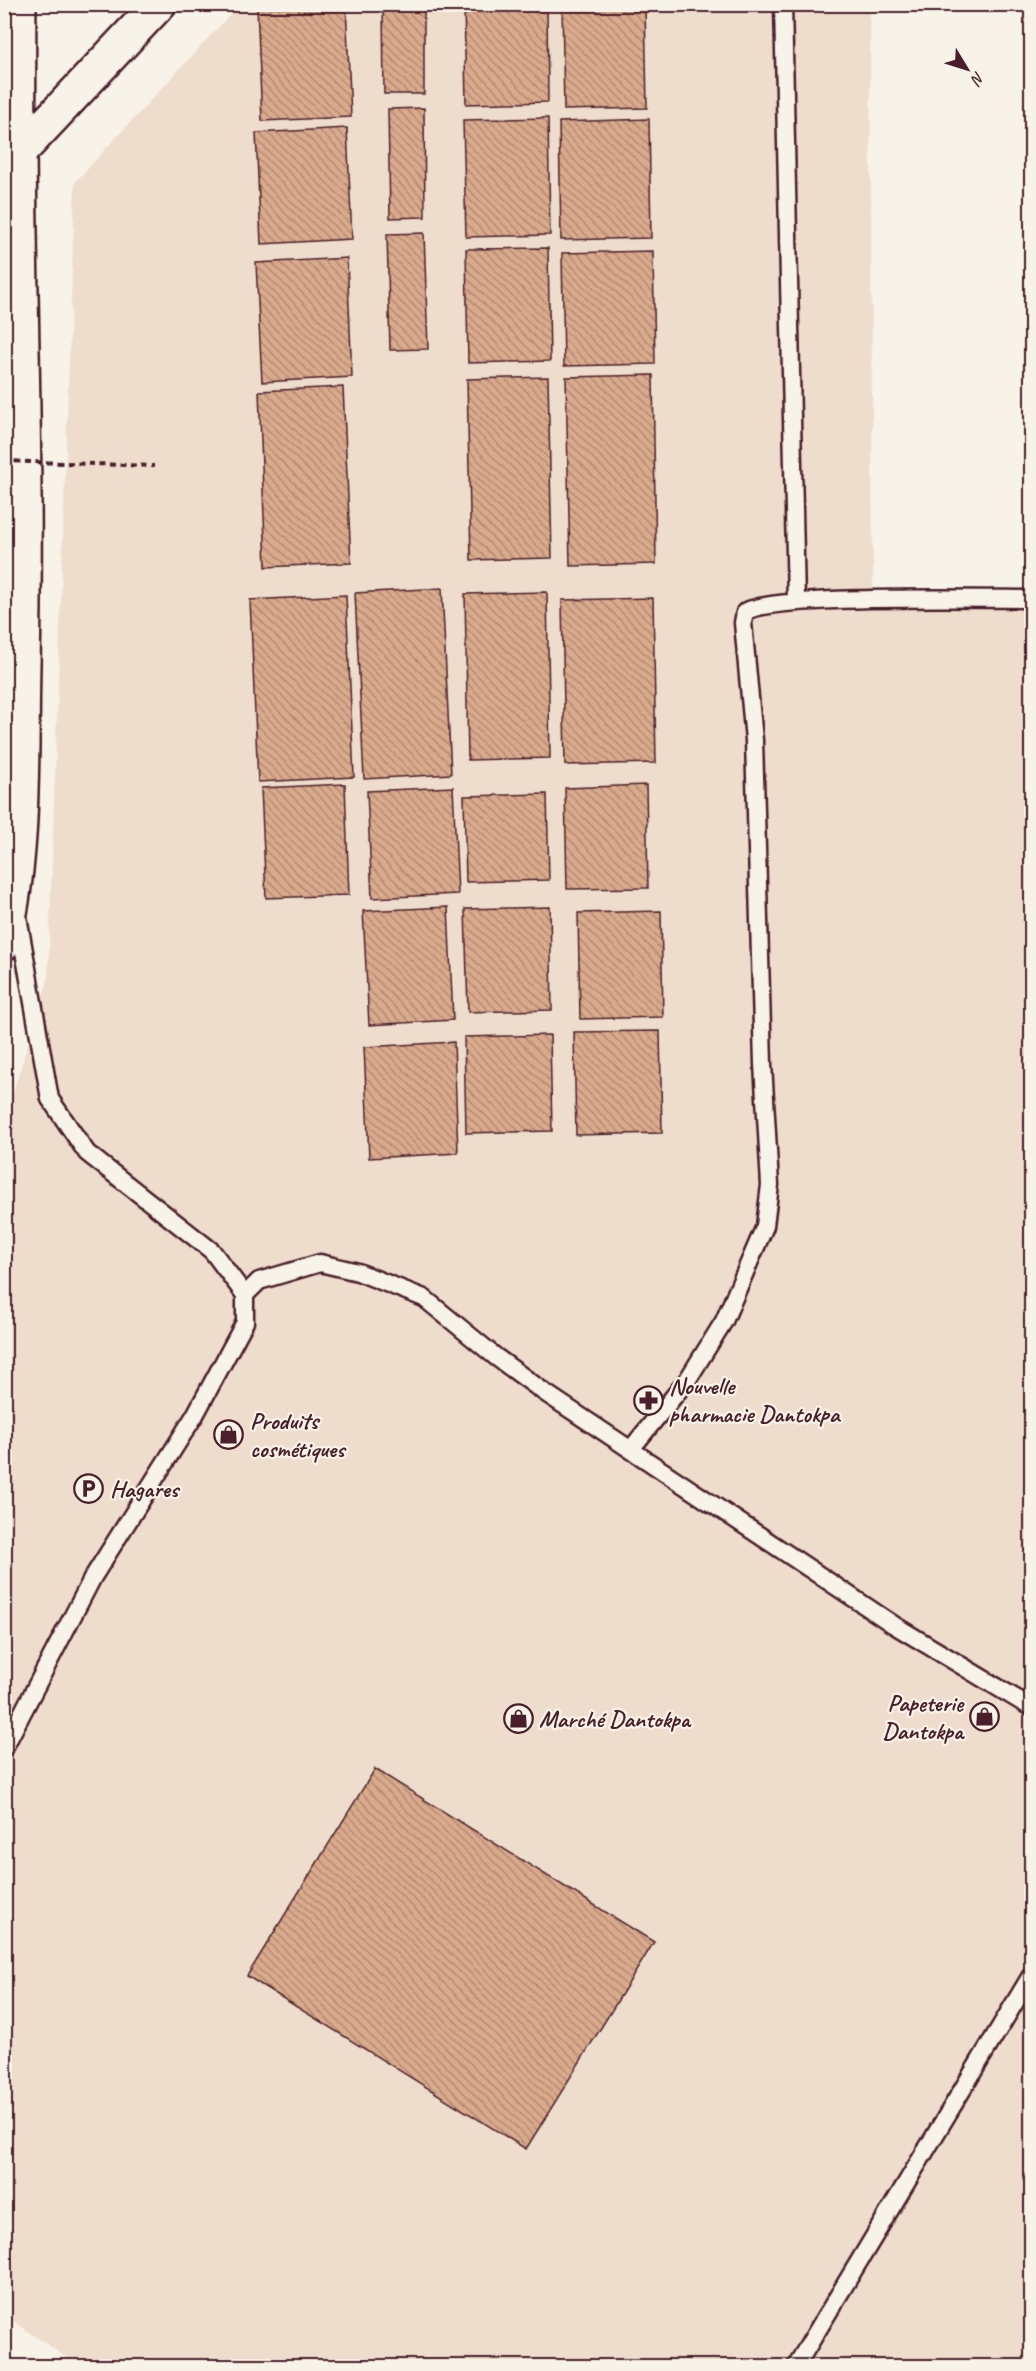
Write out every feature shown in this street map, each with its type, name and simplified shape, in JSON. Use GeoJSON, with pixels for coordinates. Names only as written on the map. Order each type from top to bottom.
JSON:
{"type":"FeatureCollection","features":[{"type":"Feature","properties":{"kind":"main road"},"geometry":{"type":"LineString","coordinates":[[4,944],[14,899],[19,841],[24,601],[22,352],[17,155],[19,4]]}},
{"type":"Feature","properties":{"kind":"main road"},"geometry":{"type":"LineString","coordinates":[[17,155],[159,4]]}},
{"type":"Feature","properties":{"kind":"lane"},"geometry":{"type":"LineString","coordinates":[[783,4],[796,602]]}},
{"type":"Feature","properties":{"kind":"lane"},"geometry":{"type":"LineString","coordinates":[[630,1449],[688,1379],[724,1321],[748,1271],[765,1226],[770,1185],[763,1052],[754,740],[744,623],[746,612],[752,607],[796,602],[1032,599]]}},
{"type":"Feature","properties":{"kind":"lane"},"geometry":{"type":"LineString","coordinates":[[4,1748],[93,1577],[195,1415],[245,1322],[245,1295],[212,1251],[87,1153],[50,1099],[14,899]]}},
{"type":"Feature","properties":{"kind":"lane"},"geometry":{"type":"LineString","coordinates":[[245,1295],[259,1281],[320,1263],[358,1272],[424,1298],[496,1357],[630,1449],[894,1625],[1032,1708]]}},
{"type":"Feature","properties":{"kind":"lane"},"geometry":{"type":"LineString","coordinates":[[796,2367],[1032,1974]]}},
{"type":"Feature","properties":{"kind":"path"},"geometry":{"type":"LineString","coordinates":[[4,461],[154,466]]}},
{"type":"Feature","properties":{"kind":"shaded area","name":"Marché Dantokpa"},"geometry":{"type":"Polygon","coordinates":[[[239,5],[870,5],[873,593],[1031,589],[1031,2366],[79,2366],[5,2316],[4,1121],[48,980],[75,182],[239,5]]]}},
{"type":"Feature","properties":{"kind":"building"},"geometry":{"type":"Polygon","coordinates":[[[346,4],[351,117],[262,121],[257,7],[346,4]]]}},
{"type":"Feature","properties":{"kind":"building"},"geometry":{"type":"Polygon","coordinates":[[[383,4],[424,4],[424,94],[384,94],[383,4]]]}},
{"type":"Feature","properties":{"kind":"building"},"geometry":{"type":"Polygon","coordinates":[[[464,4],[547,4],[548,102],[466,104],[464,4]]]}},
{"type":"Feature","properties":{"kind":"building"},"geometry":{"type":"Polygon","coordinates":[[[562,4],[645,4],[647,108],[564,110],[562,4]]]}},
{"type":"Feature","properties":{"kind":"building"},"geometry":{"type":"Polygon","coordinates":[[[424,108],[425,217],[390,218],[388,109],[424,108]]]}},
{"type":"Feature","properties":{"kind":"building"},"geometry":{"type":"Polygon","coordinates":[[[548,118],[550,235],[466,237],[463,120],[548,118]]]}},
{"type":"Feature","properties":{"kind":"building"},"geometry":{"type":"Polygon","coordinates":[[[649,119],[651,238],[561,240],[559,122],[649,119]]]}},
{"type":"Feature","properties":{"kind":"building"},"geometry":{"type":"Polygon","coordinates":[[[347,128],[352,239],[261,244],[256,133],[347,128]]]}},
{"type":"Feature","properties":{"kind":"building"},"geometry":{"type":"Polygon","coordinates":[[[424,233],[428,349],[390,350],[387,234],[424,233]]]}},
{"type":"Feature","properties":{"kind":"building"},"geometry":{"type":"Polygon","coordinates":[[[548,248],[550,361],[468,363],[466,249],[548,248]]]}},
{"type":"Feature","properties":{"kind":"building"},"geometry":{"type":"Polygon","coordinates":[[[653,251],[655,364],[564,366],[562,253],[653,251]]]}},
{"type":"Feature","properties":{"kind":"building"},"geometry":{"type":"Polygon","coordinates":[[[347,258],[352,377],[262,382],[256,263],[347,258]]]}},
{"type":"Feature","properties":{"kind":"building"},"geometry":{"type":"Polygon","coordinates":[[[653,375],[656,564],[570,566],[566,377],[653,375]]]}},
{"type":"Feature","properties":{"kind":"building"},"geometry":{"type":"Polygon","coordinates":[[[548,377],[552,558],[471,560],[467,379],[548,377]]]}},
{"type":"Feature","properties":{"kind":"building"},"geometry":{"type":"Polygon","coordinates":[[[343,387],[351,563],[266,567],[259,391],[343,387]]]}},
{"type":"Feature","properties":{"kind":"building"},"geometry":{"type":"Polygon","coordinates":[[[442,588],[451,774],[364,779],[355,593],[442,588]]]}},
{"type":"Feature","properties":{"kind":"building"},"geometry":{"type":"Polygon","coordinates":[[[547,592],[550,758],[468,760],[465,594],[547,592]]]}},
{"type":"Feature","properties":{"kind":"building"},"geometry":{"type":"Polygon","coordinates":[[[346,595],[354,777],[258,782],[250,600],[346,595]]]}},
{"type":"Feature","properties":{"kind":"building"},"geometry":{"type":"Polygon","coordinates":[[[653,598],[656,763],[565,765],[562,600],[653,598]]]}},
{"type":"Feature","properties":{"kind":"building"},"geometry":{"type":"Polygon","coordinates":[[[345,784],[349,895],[266,898],[261,788],[345,784]]]}},
{"type":"Feature","properties":{"kind":"building"},"geometry":{"type":"Polygon","coordinates":[[[646,785],[648,888],[567,889],[565,788],[646,785]]]}},
{"type":"Feature","properties":{"kind":"building"},"geometry":{"type":"Polygon","coordinates":[[[453,787],[458,894],[372,898],[367,791],[453,787]]]}},
{"type":"Feature","properties":{"kind":"building"},"geometry":{"type":"Polygon","coordinates":[[[547,794],[549,880],[466,882],[464,796],[547,794]]]}},
{"type":"Feature","properties":{"kind":"building"},"geometry":{"type":"Polygon","coordinates":[[[448,907],[453,1020],[369,1025],[363,911],[448,907]]]}},
{"type":"Feature","properties":{"kind":"building"},"geometry":{"type":"Polygon","coordinates":[[[550,907],[552,1010],[468,1012],[465,909],[550,907]]]}},
{"type":"Feature","properties":{"kind":"building"},"geometry":{"type":"Polygon","coordinates":[[[661,911],[663,1017],[580,1019],[578,913],[661,911]]]}},
{"type":"Feature","properties":{"kind":"building"},"geometry":{"type":"Polygon","coordinates":[[[660,1031],[662,1133],[576,1135],[574,1032],[660,1031]]]}},
{"type":"Feature","properties":{"kind":"building"},"geometry":{"type":"Polygon","coordinates":[[[550,1035],[552,1131],[466,1133],[464,1037],[550,1035]]]}},
{"type":"Feature","properties":{"kind":"building"},"geometry":{"type":"Polygon","coordinates":[[[454,1042],[458,1153],[369,1158],[364,1047],[454,1042]]]}},
{"type":"Feature","properties":{"kind":"building"},"geometry":{"type":"Polygon","coordinates":[[[375,1769],[654,1942],[526,2149],[247,1976],[375,1769]]]}},
{"type":"Feature","properties":{"kind":"place","name":"Nouvelle pharmacie Dantokpa"},"geometry":{"type":"Point","coordinates":[648,1400]}},
{"type":"Feature","properties":{"kind":"place","name":"Produits cosmétiques"},"geometry":{"type":"Point","coordinates":[229,1435]}},
{"type":"Feature","properties":{"kind":"place","name":"Hagares"},"geometry":{"type":"Point","coordinates":[89,1489]}},
{"type":"Feature","properties":{"kind":"place","name":"Papeterie Dantokpa"},"geometry":{"type":"Point","coordinates":[984,1717]}},
{"type":"Feature","properties":{"kind":"place","name":"Marché Dantokpa"},"geometry":{"type":"Point","coordinates":[518,1719]}}]}
